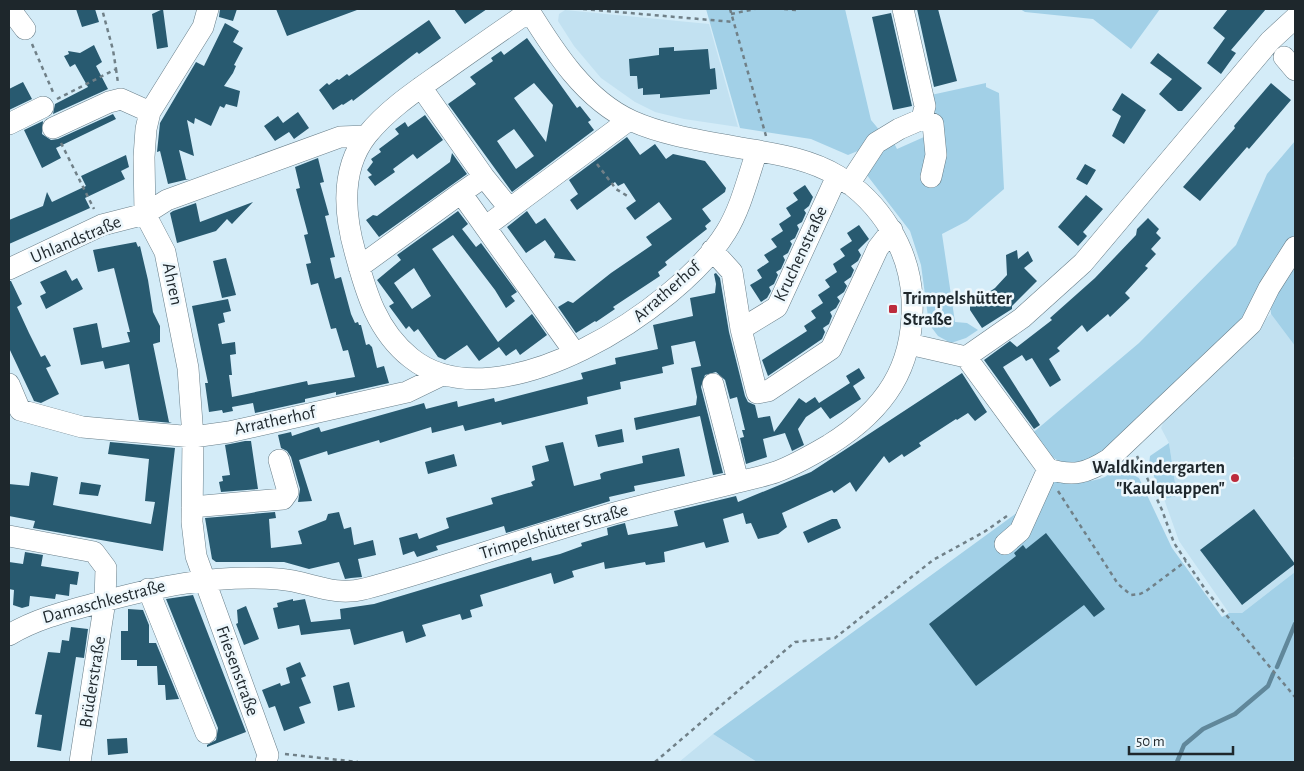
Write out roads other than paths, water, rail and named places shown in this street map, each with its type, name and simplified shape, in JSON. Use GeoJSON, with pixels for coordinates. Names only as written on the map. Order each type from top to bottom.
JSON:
{"type":"FeatureCollection","features":[{"type":"Feature","properties":{"kind":"street"},"geometry":{"type":"LineString","coordinates":[[10,9],[25,29]]}},
{"type":"Feature","properties":{"kind":"street","name":"Ahren"},"geometry":{"type":"LineString","coordinates":[[203,580],[196,556],[192,507],[193,437],[188,368],[165,252],[145,214],[144,157],[146,129],[150,112],[203,27],[208,9]]}},
{"type":"Feature","properties":{"kind":"street"},"geometry":{"type":"LineString","coordinates":[[902,9],[925,106],[922,119],[933,124],[936,155],[931,177]]}},
{"type":"Feature","properties":{"kind":"street"},"geometry":{"type":"LineString","coordinates":[[529,10],[571,72],[599,99],[629,120],[662,132],[797,158],[843,180],[859,192],[892,230],[908,271],[912,293],[909,344],[966,358],[1048,469],[1063,473],[1090,472],[1109,459],[1250,324],[1269,288],[1295,247]]}},
{"type":"Feature","properties":{"kind":"street","name":"Arratherhof"},"geometry":{"type":"LineString","coordinates":[[529,10],[421,87],[384,116],[366,136],[356,153],[346,190],[348,219],[359,268],[374,312],[386,332],[413,360],[442,375],[466,379],[511,374],[575,353],[630,324],[663,300],[688,278],[727,231],[762,152]]}},
{"type":"Feature","properties":{"kind":"street"},"geometry":{"type":"LineString","coordinates":[[966,358],[1022,318],[1082,263],[1270,41],[1295,18]]}},
{"type":"Feature","properties":{"kind":"street"},"geometry":{"type":"LineString","coordinates":[[421,87],[484,177],[509,208]]}},
{"type":"Feature","properties":{"kind":"street"},"geometry":{"type":"LineString","coordinates":[[53,128],[109,102],[121,100],[150,112]]}},
{"type":"Feature","properties":{"kind":"street"},"geometry":{"type":"LineString","coordinates":[[9,124],[43,107]]}},
{"type":"Feature","properties":{"kind":"street","name":"Kruchenstraße"},"geometry":{"type":"LineString","coordinates":[[741,329],[777,307],[843,180],[876,143],[899,129],[922,119]]}},
{"type":"Feature","properties":{"kind":"street"},"geometry":{"type":"LineString","coordinates":[[485,226],[629,120]]}},
{"type":"Feature","properties":{"kind":"street","name":"Uhlandstraße"},"geometry":{"type":"LineString","coordinates":[[9,270],[102,225],[145,214],[167,200],[340,137],[366,136]]}},
{"type":"Feature","properties":{"kind":"street"},"geometry":{"type":"LineString","coordinates":[[359,268],[484,177]]}},
{"type":"Feature","properties":{"kind":"street"},"geometry":{"type":"LineString","coordinates":[[461,193],[575,353]]}},
{"type":"Feature","properties":{"kind":"street"},"geometry":{"type":"LineString","coordinates":[[712,250],[732,272],[741,329],[756,393],[768,391],[831,349],[878,248],[892,230]]}},
{"type":"Feature","properties":{"kind":"street","name":"Trimpelshütter Straße"},"geometry":{"type":"LineString","coordinates":[[203,580],[277,578],[339,593],[349,593],[601,517],[774,473],[792,465],[851,430],[881,403],[900,372],[909,344]]}},
{"type":"Feature","properties":{"kind":"street","name":"Arratherhof"},"geometry":{"type":"LineString","coordinates":[[9,384],[20,410],[82,427],[193,437],[247,428],[407,392],[442,375]]}},
{"type":"Feature","properties":{"kind":"street"},"geometry":{"type":"LineString","coordinates":[[713,384],[738,482]]}},
{"type":"Feature","properties":{"kind":"street"},"geometry":{"type":"LineString","coordinates":[[192,507],[283,499],[288,492],[279,460]]}},
{"type":"Feature","properties":{"kind":"street"},"geometry":{"type":"LineString","coordinates":[[1005,544],[1020,531],[1048,469]]}},
{"type":"Feature","properties":{"kind":"street","name":"Brüderstraße"},"geometry":{"type":"LineString","coordinates":[[9,536],[94,552],[106,568],[105,601],[80,762]]}},
{"type":"Feature","properties":{"kind":"street","name":"Damaschkestraße"},"geometry":{"type":"LineString","coordinates":[[9,635],[35,620],[148,589],[203,580]]}},
{"type":"Feature","properties":{"kind":"street","name":"Friesenstraße"},"geometry":{"type":"LineString","coordinates":[[203,580],[269,760]]}},
{"type":"Feature","properties":{"kind":"street"},"geometry":{"type":"LineString","coordinates":[[148,589],[206,733]]}},
{"type":"Feature","properties":{"kind":"waterway"},"geometry":{"type":"LineString","coordinates":[[1277,667],[1295,624]]}},
{"type":"Feature","properties":{"kind":"waterway"},"geometry":{"type":"LineString","coordinates":[[1177,762],[1184,745],[1203,729],[1235,714],[1268,686],[1273,674]]}},
{"type":"Feature","properties":{"kind":"place","name":"Trimpelshütter Straße"},"geometry":{"type":"Point","coordinates":[893,309]}},
{"type":"Feature","properties":{"kind":"place","name":"Waldkindergarten \"Kaulquappen\""},"geometry":{"type":"Point","coordinates":[1235,478]}}]}
